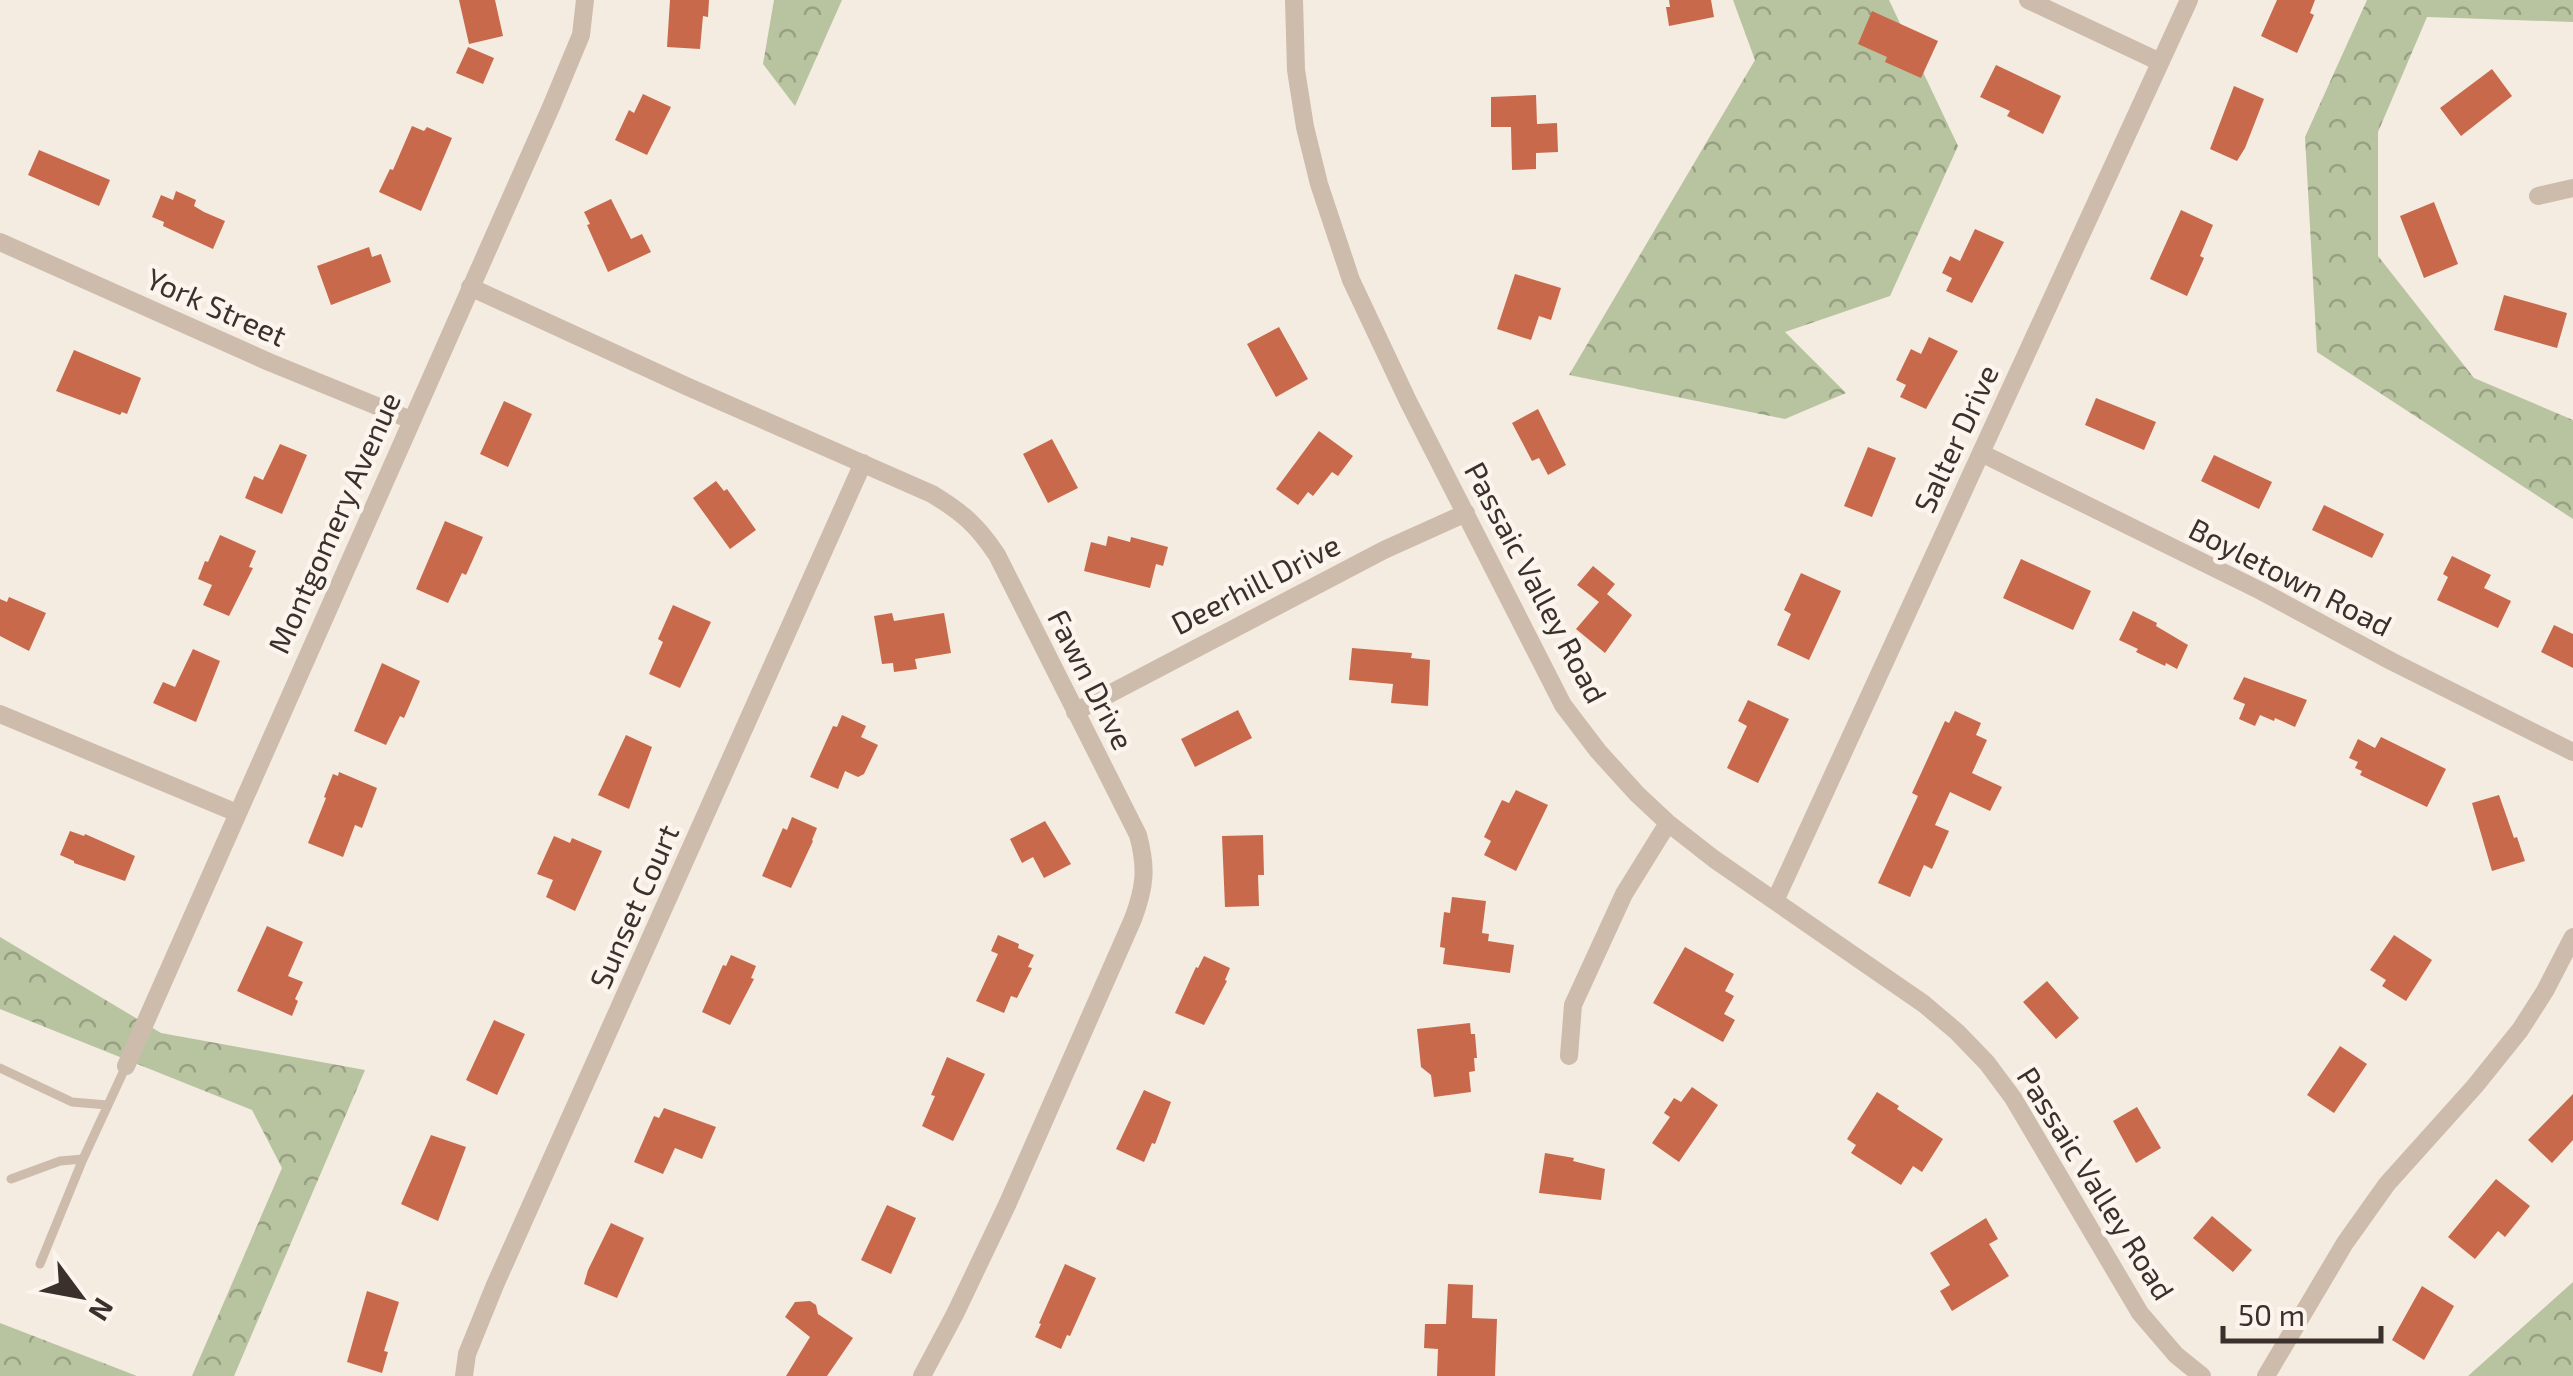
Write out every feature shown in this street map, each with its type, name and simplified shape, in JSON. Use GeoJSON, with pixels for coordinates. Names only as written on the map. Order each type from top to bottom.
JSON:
{"type":"FeatureCollection","features":[{"type":"Feature","properties":{"kind":"street","name":"Montgomery Avenue"},"geometry":{"type":"LineString","coordinates":[[126,1066],[551,107],[581,35],[585,0]]}},
{"type":"Feature","properties":{"kind":"street","name":"Passaic Valley Road"},"geometry":{"type":"LineString","coordinates":[[1294,0],[1296,70],[1305,127],[1319,184],[1351,280],[1408,401],[1563,704],[1598,751],[1668,823],[1924,1004],[1987,1063],[2013,1098],[2140,1313],[2176,1356],[2202,1376]]}},
{"type":"Feature","properties":{"kind":"street"},"geometry":{"type":"LineString","coordinates":[[2028,0],[2160,62]]}},
{"type":"Feature","properties":{"kind":"street","name":"Salter Drive"},"geometry":{"type":"LineString","coordinates":[[1775,901],[2189,0]]}},
{"type":"Feature","properties":{"kind":"street"},"geometry":{"type":"LineString","coordinates":[[2538,196],[2573,188]]}},
{"type":"Feature","properties":{"kind":"street","name":"York Street"},"geometry":{"type":"LineString","coordinates":[[0,242],[269,362],[411,420]]}},
{"type":"Feature","properties":{"kind":"street","name":"Fawn Drive"},"geometry":{"type":"LineString","coordinates":[[470,287],[932,494],[960,511],[981,530],[997,555],[1138,834],[1145,877],[1143,892],[1007,1205],[922,1376]]}},
{"type":"Feature","properties":{"kind":"street","name":"Boyletown Road"},"geometry":{"type":"LineString","coordinates":[[1981,453],[2261,591],[2573,752]]}},
{"type":"Feature","properties":{"kind":"street","name":"Sunset Court"},"geometry":{"type":"LineString","coordinates":[[464,1376],[467,1354],[494,1285],[863,463]]}},
{"type":"Feature","properties":{"kind":"street","name":"Deerhill Drive"},"geometry":{"type":"LineString","coordinates":[[1075,712],[1384,550],[1466,513]]}},
{"type":"Feature","properties":{"kind":"street"},"geometry":{"type":"LineString","coordinates":[[0,714],[237,813]]}},
{"type":"Feature","properties":{"kind":"street"},"geometry":{"type":"LineString","coordinates":[[1569,1056],[1572,1005],[1624,894],[1668,823]]}},
{"type":"Feature","properties":{"kind":"street"},"geometry":{"type":"LineString","coordinates":[[2266,1376],[2355,1228],[2387,1184],[2520,1030],[2573,937]]}},
{"type":"Feature","properties":{"kind":"lane"},"geometry":{"type":"LineString","coordinates":[[40,1264],[126,1066]]}},
{"type":"Feature","properties":{"kind":"lane"},"geometry":{"type":"LineString","coordinates":[[0,1068],[72,1102],[107,1105]]}},
{"type":"Feature","properties":{"kind":"lane"},"geometry":{"type":"LineString","coordinates":[[11,1179],[60,1161],[83,1160]]}},
{"type":"Feature","properties":{"kind":"green space"},"geometry":{"type":"Polygon","coordinates":[[[774,0],[842,0],[795,106],[763,64],[774,0]]]}},
{"type":"Feature","properties":{"kind":"green space"},"geometry":{"type":"Polygon","coordinates":[[[1733,0],[1889,0],[1958,146],[1890,296],[1785,332],[1846,393],[1785,419],[1569,375],[1755,60],[1733,0]]]}},
{"type":"Feature","properties":{"kind":"green space"},"geometry":{"type":"Polygon","coordinates":[[[2367,0],[2573,0],[2573,22],[2427,17],[2378,132],[2378,256],[2474,378],[2573,420],[2573,519],[2317,352],[2305,137],[2367,0]]]}},
{"type":"Feature","properties":{"kind":"green space"},"geometry":{"type":"Polygon","coordinates":[[[0,937],[161,1033],[365,1070],[234,1376],[192,1376],[282,1168],[252,1110],[0,1009],[0,937]]]}},
{"type":"Feature","properties":{"kind":"green space"},"geometry":{"type":"Polygon","coordinates":[[[2573,1282],[2573,1376],[2468,1376],[2573,1282]]]}},
{"type":"Feature","properties":{"kind":"green space"},"geometry":{"type":"Polygon","coordinates":[[[0,1323],[137,1376],[0,1376],[0,1323]]]}},
{"type":"Feature","properties":{"kind":"building"},"geometry":{"type":"Polygon","coordinates":[[[459,0],[495,0],[503,36],[469,44],[459,0]]]}},
{"type":"Feature","properties":{"kind":"building"},"geometry":{"type":"Polygon","coordinates":[[[670,0],[709,0],[708,17],[703,16],[700,49],[667,47],[670,0]]]}},
{"type":"Feature","properties":{"kind":"building"},"geometry":{"type":"Polygon","coordinates":[[[1669,0],[1711,0],[1714,17],[1669,26],[1669,0]]]}},
{"type":"Feature","properties":{"kind":"building"},"geometry":{"type":"Polygon","coordinates":[[[2277,0],[2315,0],[2310,13],[2314,15],[2297,53],[2261,36],[2277,0]]]}},
{"type":"Feature","properties":{"kind":"building"},"geometry":{"type":"Polygon","coordinates":[[[1872,11],[1938,41],[1921,78],[1885,62],[1887,57],[1858,44],[1872,11]]]}},
{"type":"Feature","properties":{"kind":"building"},"geometry":{"type":"Polygon","coordinates":[[[468,47],[494,58],[483,84],[456,73],[468,47]]]}},
{"type":"Feature","properties":{"kind":"building"},"geometry":{"type":"Polygon","coordinates":[[[1996,65],[2061,96],[2043,134],[2007,116],[2010,111],[1980,97],[1996,65]]]}},
{"type":"Feature","properties":{"kind":"building"},"geometry":{"type":"Polygon","coordinates":[[[2492,69],[2512,96],[2461,136],[2440,108],[2492,69]]]}},
{"type":"Feature","properties":{"kind":"building"},"geometry":{"type":"Polygon","coordinates":[[[2234,86],[2264,99],[2237,161],[2210,149],[2234,86]]]}},
{"type":"Feature","properties":{"kind":"building"},"geometry":{"type":"Polygon","coordinates":[[[643,94],[671,107],[647,155],[615,140],[629,110],[634,113],[643,94]]]}},
{"type":"Feature","properties":{"kind":"building"},"geometry":{"type":"Polygon","coordinates":[[[1536,95],[1537,124],[1557,123],[1558,152],[1536,153],[1536,169],[1512,170],[1511,127],[1491,127],[1491,97],[1536,95]]]}},
{"type":"Feature","properties":{"kind":"building"},"geometry":{"type":"Polygon","coordinates":[[[412,126],[424,131],[427,127],[452,138],[421,211],[379,192],[412,126]]]}},
{"type":"Feature","properties":{"kind":"building"},"geometry":{"type":"Polygon","coordinates":[[[39,150],[110,180],[99,206],[28,175],[39,150]]]}},
{"type":"Feature","properties":{"kind":"building"},"geometry":{"type":"Polygon","coordinates":[[[176,191],[196,200],[194,206],[225,221],[213,249],[152,217],[161,195],[173,200],[176,191]]]}},
{"type":"Feature","properties":{"kind":"building"},"geometry":{"type":"Polygon","coordinates":[[[611,199],[631,239],[642,234],[651,252],[608,272],[584,212],[611,199]]]}},
{"type":"Feature","properties":{"kind":"building"},"geometry":{"type":"Polygon","coordinates":[[[2434,202],[2458,264],[2424,278],[2400,216],[2434,202]]]}},
{"type":"Feature","properties":{"kind":"building"},"geometry":{"type":"Polygon","coordinates":[[[2181,210],[2213,225],[2187,296],[2150,279],[2181,210]]]}},
{"type":"Feature","properties":{"kind":"building"},"geometry":{"type":"Polygon","coordinates":[[[1975,229],[2004,242],[1972,303],[1946,291],[1952,278],[1942,273],[1950,256],[1960,261],[1975,229]]]}},
{"type":"Feature","properties":{"kind":"building"},"geometry":{"type":"Polygon","coordinates":[[[369,247],[372,257],[381,254],[391,282],[331,305],[317,266],[369,247]]]}},
{"type":"Feature","properties":{"kind":"building"},"geometry":{"type":"Polygon","coordinates":[[[1515,274],[1561,288],[1551,320],[1539,316],[1531,340],[1497,329],[1515,274]]]}},
{"type":"Feature","properties":{"kind":"building"},"geometry":{"type":"Polygon","coordinates":[[[2504,295],[2567,313],[2557,348],[2494,330],[2504,295]]]}},
{"type":"Feature","properties":{"kind":"building"},"geometry":{"type":"Polygon","coordinates":[[[1279,327],[1308,379],[1276,397],[1247,344],[1279,327]]]}},
{"type":"Feature","properties":{"kind":"building"},"geometry":{"type":"Polygon","coordinates":[[[1929,337],[1958,351],[1926,409],[1900,397],[1906,385],[1896,380],[1911,349],[1921,354],[1929,337]]]}},
{"type":"Feature","properties":{"kind":"building"},"geometry":{"type":"Polygon","coordinates":[[[74,350],[141,378],[127,414],[120,415],[56,391],[74,350]]]}},
{"type":"Feature","properties":{"kind":"building"},"geometry":{"type":"Polygon","coordinates":[[[2096,398],[2156,422],[2144,450],[2085,425],[2096,398]]]}},
{"type":"Feature","properties":{"kind":"building"},"geometry":{"type":"Polygon","coordinates":[[[504,401],[532,414],[508,467],[480,454],[504,401]]]}},
{"type":"Feature","properties":{"kind":"building"},"geometry":{"type":"Polygon","coordinates":[[[1538,409],[1566,465],[1548,475],[1539,458],[1532,461],[1512,423],[1538,409]]]}},
{"type":"Feature","properties":{"kind":"building"},"geometry":{"type":"Polygon","coordinates":[[[1319,431],[1353,456],[1338,476],[1332,472],[1313,496],[1308,492],[1298,505],[1276,489],[1319,431]]]}},
{"type":"Feature","properties":{"kind":"building"},"geometry":{"type":"Polygon","coordinates":[[[1052,439],[1078,488],[1048,503],[1023,454],[1052,439]]]}},
{"type":"Feature","properties":{"kind":"building"},"geometry":{"type":"Polygon","coordinates":[[[280,444],[307,455],[282,514],[245,498],[254,476],[263,480],[280,444]]]}},
{"type":"Feature","properties":{"kind":"building"},"geometry":{"type":"Polygon","coordinates":[[[1868,447],[1896,458],[1872,517],[1844,506],[1868,447]]]}},
{"type":"Feature","properties":{"kind":"building"},"geometry":{"type":"Polygon","coordinates":[[[2214,455],[2272,482],[2259,509],[2201,481],[2214,455]]]}},
{"type":"Feature","properties":{"kind":"building"},"geometry":{"type":"Polygon","coordinates":[[[716,481],[724,491],[727,489],[756,530],[730,549],[693,498],[716,481]]]}},
{"type":"Feature","properties":{"kind":"building"},"geometry":{"type":"Polygon","coordinates":[[[2324,505],[2384,534],[2372,558],[2312,530],[2324,505]]]}},
{"type":"Feature","properties":{"kind":"building"},"geometry":{"type":"Polygon","coordinates":[[[445,521],[483,537],[448,603],[416,589],[445,521]]]}},
{"type":"Feature","properties":{"kind":"building"},"geometry":{"type":"Polygon","coordinates":[[[220,535],[256,551],[249,567],[253,568],[229,616],[203,605],[212,585],[198,579],[220,535]]]}},
{"type":"Feature","properties":{"kind":"building"},"geometry":{"type":"Polygon","coordinates":[[[1108,536],[1130,542],[1131,537],[1168,547],[1163,566],[1156,564],[1150,588],[1084,571],[1091,542],[1106,546],[1108,536]]]}},
{"type":"Feature","properties":{"kind":"building"},"geometry":{"type":"Polygon","coordinates":[[[2452,556],[2491,575],[2484,588],[2511,601],[2498,628],[2437,600],[2452,556]]]}},
{"type":"Feature","properties":{"kind":"building"},"geometry":{"type":"Polygon","coordinates":[[[2021,559],[2091,591],[2073,630],[2003,598],[2021,559]]]}},
{"type":"Feature","properties":{"kind":"building"},"geometry":{"type":"Polygon","coordinates":[[[1593,566],[1615,584],[1607,594],[1632,615],[1605,653],[1576,629],[1599,602],[1577,585],[1593,566]]]}},
{"type":"Feature","properties":{"kind":"building"},"geometry":{"type":"Polygon","coordinates":[[[1801,573],[1841,591],[1809,660],[1777,645],[1791,614],[1784,610],[1801,573]]]}},
{"type":"Feature","properties":{"kind":"building"},"geometry":{"type":"Polygon","coordinates":[[[9,597],[46,613],[29,651],[0,636],[0,599],[7,602],[9,597]]]}},
{"type":"Feature","properties":{"kind":"building"},"geometry":{"type":"Polygon","coordinates":[[[673,605],[711,622],[680,688],[649,674],[673,605]]]}},
{"type":"Feature","properties":{"kind":"building"},"geometry":{"type":"Polygon","coordinates":[[[2133,611],[2188,645],[2177,669],[2136,652],[2138,649],[2119,640],[2133,611]]]}},
{"type":"Feature","properties":{"kind":"building"},"geometry":{"type":"Polygon","coordinates":[[[892,613],[894,621],[944,613],[951,653],[915,659],[917,669],[894,672],[893,663],[882,664],[874,616],[892,613]]]}},
{"type":"Feature","properties":{"kind":"building"},"geometry":{"type":"Polygon","coordinates":[[[2554,625],[2573,634],[2573,668],[2541,652],[2554,625]]]}},
{"type":"Feature","properties":{"kind":"building"},"geometry":{"type":"Polygon","coordinates":[[[1352,648],[1412,653],[1411,658],[1430,660],[1428,706],[1391,703],[1393,684],[1349,680],[1352,648]]]}},
{"type":"Feature","properties":{"kind":"building"},"geometry":{"type":"Polygon","coordinates":[[[193,649],[220,661],[196,722],[153,703],[163,682],[175,687],[193,649]]]}},
{"type":"Feature","properties":{"kind":"building"},"geometry":{"type":"Polygon","coordinates":[[[382,663],[420,681],[404,718],[400,716],[386,745],[354,731],[382,663]]]}},
{"type":"Feature","properties":{"kind":"building"},"geometry":{"type":"Polygon","coordinates":[[[2244,677],[2307,700],[2295,727],[2260,715],[2255,726],[2239,719],[2245,704],[2233,699],[2244,677]]]}},
{"type":"Feature","properties":{"kind":"building"},"geometry":{"type":"Polygon","coordinates":[[[1748,700],[1789,719],[1758,783],[1727,768],[1747,726],[1738,721],[1748,700]]]}},
{"type":"Feature","properties":{"kind":"building"},"geometry":{"type":"Polygon","coordinates":[[[1238,710],[1252,738],[1195,767],[1181,739],[1238,710]]]}},
{"type":"Feature","properties":{"kind":"building"},"geometry":{"type":"Polygon","coordinates":[[[1955,711],[1981,723],[1976,735],[1987,740],[1972,773],[2002,787],[1990,811],[1950,792],[1935,825],[1949,831],[1932,869],[1924,865],[1910,897],[1878,883],[1918,796],[1912,793],[1945,721],[1949,723],[1955,711]]]}},
{"type":"Feature","properties":{"kind":"building"},"geometry":{"type":"Polygon","coordinates":[[[842,715],[866,726],[861,737],[878,745],[864,774],[858,777],[845,771],[838,789],[810,777],[842,715]]]}},
{"type":"Feature","properties":{"kind":"building"},"geometry":{"type":"Polygon","coordinates":[[[626,735],[652,747],[629,809],[598,795],[626,735]]]}},
{"type":"Feature","properties":{"kind":"building"},"geometry":{"type":"Polygon","coordinates":[[[2381,737],[2446,769],[2427,807],[2360,775],[2362,771],[2355,768],[2358,762],[2349,758],[2358,739],[2375,748],[2381,737]]]}},
{"type":"Feature","properties":{"kind":"building"},"geometry":{"type":"Polygon","coordinates":[[[339,772],[377,788],[362,828],[355,825],[343,857],[308,843],[333,774],[338,776],[339,772]]]}},
{"type":"Feature","properties":{"kind":"building"},"geometry":{"type":"Polygon","coordinates":[[[1516,790],[1548,805],[1516,871],[1484,855],[1491,841],[1484,837],[1502,800],[1509,803],[1516,790]]]}},
{"type":"Feature","properties":{"kind":"building"},"geometry":{"type":"Polygon","coordinates":[[[2499,795],[2525,861],[2492,871],[2472,803],[2499,795]]]}},
{"type":"Feature","properties":{"kind":"building"},"geometry":{"type":"Polygon","coordinates":[[[792,817],[817,828],[791,888],[762,876],[783,828],[787,830],[792,817]]]}},
{"type":"Feature","properties":{"kind":"building"},"geometry":{"type":"Polygon","coordinates":[[[1045,821],[1071,864],[1044,878],[1033,857],[1022,863],[1010,839],[1045,821]]]}},
{"type":"Feature","properties":{"kind":"building"},"geometry":{"type":"Polygon","coordinates":[[[70,831],[135,856],[125,881],[60,855],[70,831]]]}},
{"type":"Feature","properties":{"kind":"building"},"geometry":{"type":"Polygon","coordinates":[[[1263,835],[1264,875],[1258,875],[1259,906],[1225,907],[1222,836],[1263,835]]]}},
{"type":"Feature","properties":{"kind":"building"},"geometry":{"type":"Polygon","coordinates":[[[554,836],[570,843],[572,838],[602,851],[575,911],[546,897],[553,880],[537,874],[554,836]]]}},
{"type":"Feature","properties":{"kind":"building"},"geometry":{"type":"Polygon","coordinates":[[[1452,897],[1486,901],[1482,933],[1489,934],[1488,941],[1514,945],[1510,973],[1443,964],[1445,948],[1440,947],[1444,912],[1450,913],[1452,897]]]}},
{"type":"Feature","properties":{"kind":"building"},"geometry":{"type":"Polygon","coordinates":[[[267,926],[303,942],[288,976],[303,982],[292,1016],[237,991],[267,926]]]}},
{"type":"Feature","properties":{"kind":"building"},"geometry":{"type":"Polygon","coordinates":[[[998,935],[1034,955],[1017,998],[1011,996],[1004,1013],[976,1001],[998,954],[991,951],[998,935]]]}},
{"type":"Feature","properties":{"kind":"building"},"geometry":{"type":"Polygon","coordinates":[[[2394,935],[2432,960],[2406,1001],[2382,986],[2386,980],[2370,970],[2394,935]]]}},
{"type":"Feature","properties":{"kind":"building"},"geometry":{"type":"Polygon","coordinates":[[[1685,947],[1734,974],[1725,991],[1734,996],[1724,1014],[1735,1020],[1723,1042],[1653,1003],[1685,947]]]}},
{"type":"Feature","properties":{"kind":"building"},"geometry":{"type":"Polygon","coordinates":[[[731,955],[756,966],[751,978],[754,979],[730,1025],[702,1012],[731,955]]]}},
{"type":"Feature","properties":{"kind":"building"},"geometry":{"type":"Polygon","coordinates":[[[1204,956],[1230,968],[1204,1025],[1175,1013],[1204,956]]]}},
{"type":"Feature","properties":{"kind":"building"},"geometry":{"type":"Polygon","coordinates":[[[2047,981],[2079,1018],[2056,1039],[2023,1002],[2047,981]]]}},
{"type":"Feature","properties":{"kind":"building"},"geometry":{"type":"Polygon","coordinates":[[[494,1020],[525,1034],[497,1095],[466,1080],[494,1020]]]}},
{"type":"Feature","properties":{"kind":"building"},"geometry":{"type":"Polygon","coordinates":[[[1470,1023],[1477,1058],[1475,1071],[1469,1072],[1471,1092],[1434,1097],[1431,1075],[1421,1067],[1417,1029],[1470,1023]]]}},
{"type":"Feature","properties":{"kind":"building"},"geometry":{"type":"Polygon","coordinates":[[[2340,1046],[2367,1064],[2334,1113],[2307,1095],[2340,1046]]]}},
{"type":"Feature","properties":{"kind":"building"},"geometry":{"type":"Polygon","coordinates":[[[947,1057],[985,1074],[953,1141],[922,1126],[947,1057]]]}},
{"type":"Feature","properties":{"kind":"building"},"geometry":{"type":"Polygon","coordinates":[[[1692,1087],[1718,1105],[1679,1162],[1652,1143],[1670,1117],[1664,1113],[1674,1098],[1681,1102],[1692,1087]]]}},
{"type":"Feature","properties":{"kind":"building"},"geometry":{"type":"Polygon","coordinates":[[[1144,1090],[1171,1102],[1144,1162],[1116,1149],[1144,1090]]]}},
{"type":"Feature","properties":{"kind":"building"},"geometry":{"type":"Polygon","coordinates":[[[1877,1092],[1943,1139],[1922,1172],[1913,1166],[1901,1185],[1851,1153],[1856,1145],[1847,1139],[1877,1092]]]}},
{"type":"Feature","properties":{"kind":"building"},"geometry":{"type":"Polygon","coordinates":[[[2573,1094],[2573,1140],[2552,1163],[2528,1140],[2573,1094]]]}},
{"type":"Feature","properties":{"kind":"building"},"geometry":{"type":"Polygon","coordinates":[[[2137,1107],[2161,1148],[2136,1163],[2113,1121],[2137,1107]]]}},
{"type":"Feature","properties":{"kind":"building"},"geometry":{"type":"Polygon","coordinates":[[[664,1108],[716,1127],[702,1159],[675,1148],[663,1174],[634,1162],[654,1116],[659,1118],[664,1108]]]}},
{"type":"Feature","properties":{"kind":"building"},"geometry":{"type":"Polygon","coordinates":[[[431,1135],[466,1147],[438,1221],[401,1204],[431,1135]]]}},
{"type":"Feature","properties":{"kind":"building"},"geometry":{"type":"Polygon","coordinates":[[[1545,1153],[1605,1169],[1601,1200],[1539,1193],[1545,1153]]]}},
{"type":"Feature","properties":{"kind":"building"},"geometry":{"type":"Polygon","coordinates":[[[2496,1179],[2530,1206],[2505,1237],[2498,1231],[2475,1259],[2448,1237],[2496,1179]]]}},
{"type":"Feature","properties":{"kind":"building"},"geometry":{"type":"Polygon","coordinates":[[[887,1205],[916,1218],[891,1274],[861,1260],[887,1205]]]}},
{"type":"Feature","properties":{"kind":"building"},"geometry":{"type":"Polygon","coordinates":[[[2212,1216],[2252,1250],[2233,1272],[2193,1238],[2212,1216]]]}},
{"type":"Feature","properties":{"kind":"building"},"geometry":{"type":"Polygon","coordinates":[[[1986,1218],[1998,1239],[1989,1244],[2009,1276],[1952,1311],[1940,1291],[1950,1285],[1930,1253],[1986,1218]]]}},
{"type":"Feature","properties":{"kind":"building"},"geometry":{"type":"Polygon","coordinates":[[[611,1223],[644,1238],[617,1298],[584,1284],[611,1223]]]}},
{"type":"Feature","properties":{"kind":"building"},"geometry":{"type":"Polygon","coordinates":[[[1065,1264],[1096,1278],[1061,1349],[1035,1337],[1065,1264]]]}},
{"type":"Feature","properties":{"kind":"building"},"geometry":{"type":"Polygon","coordinates":[[[1448,1284],[1473,1285],[1472,1318],[1497,1319],[1495,1376],[1437,1376],[1438,1349],[1424,1348],[1425,1324],[1446,1324],[1448,1284]]]}},
{"type":"Feature","properties":{"kind":"building"},"geometry":{"type":"Polygon","coordinates":[[[2422,1286],[2454,1306],[2424,1360],[2392,1340],[2422,1286]]]}},
{"type":"Feature","properties":{"kind":"building"},"geometry":{"type":"Polygon","coordinates":[[[367,1291],[399,1302],[384,1351],[388,1352],[382,1373],[347,1362],[367,1291]]]}},
{"type":"Feature","properties":{"kind":"building"},"geometry":{"type":"Polygon","coordinates":[[[810,1301],[816,1305],[818,1314],[853,1338],[827,1376],[786,1376],[810,1337],[785,1317],[795,1302],[810,1301]]]}}]}
